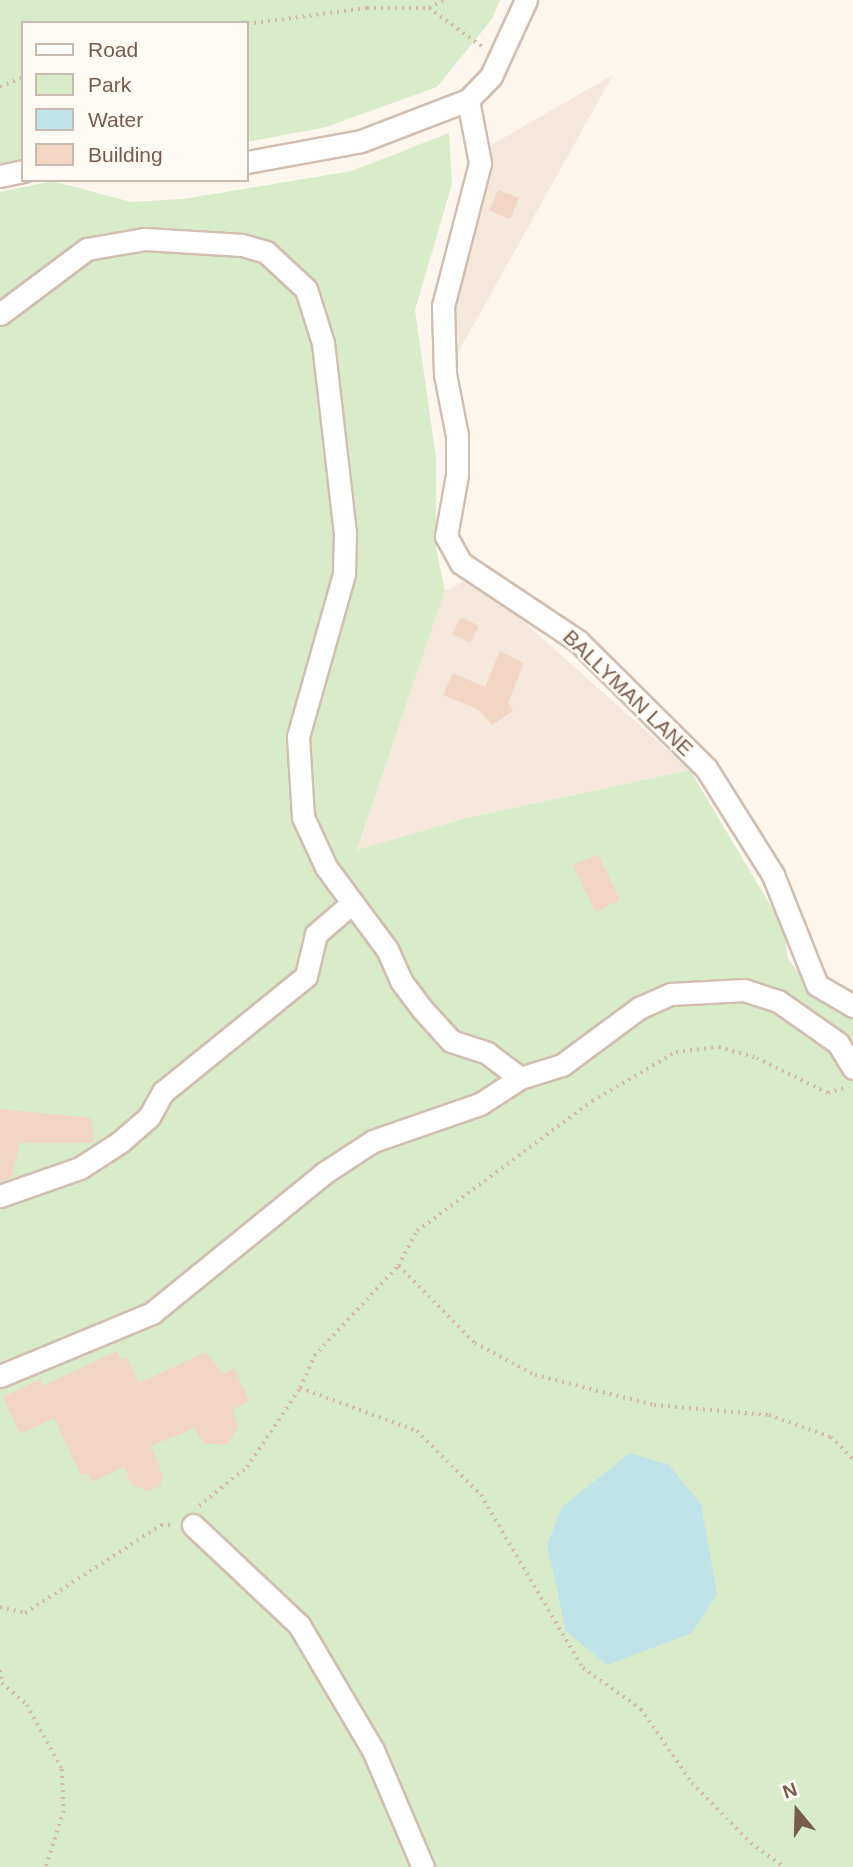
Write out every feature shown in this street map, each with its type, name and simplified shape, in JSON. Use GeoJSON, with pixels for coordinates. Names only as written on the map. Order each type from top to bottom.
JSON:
{"type":"FeatureCollection","features":[{"type":"Feature","properties":{"kind":"street"},"geometry":{"type":"LineString","coordinates":[[248,162],[361,141],[468,100],[499,59],[526,0]]}},
{"type":"Feature","properties":{"kind":"street","name":"BALLYMAN LANE"},"geometry":{"type":"LineString","coordinates":[[468,100],[480,163],[443,306],[444,373],[457,436],[457,475],[446,536],[461,563],[578,641],[706,768],[773,875],[817,985],[853,1006]]}},
{"type":"Feature","properties":{"kind":"street"},"geometry":{"type":"LineString","coordinates":[[0,176],[21,171]]}},
{"type":"Feature","properties":{"kind":"street"},"geometry":{"type":"LineString","coordinates":[[0,314],[15,308],[53,271],[87,249],[145,239],[254,248],[287,267],[306,289],[323,342],[342,487],[345,553],[335,611],[302,718],[297,769],[312,841],[352,903],[387,949],[401,981],[451,1041],[487,1053],[520,1078]]}},
{"type":"Feature","properties":{"kind":"street"},"geometry":{"type":"LineString","coordinates":[[0,1196],[80,1168],[120,1142],[149,1117],[163,1092],[306,976],[316,934],[352,903]]}},
{"type":"Feature","properties":{"kind":"street"},"geometry":{"type":"LineString","coordinates":[[0,1376],[152,1313],[324,1173],[373,1141],[480,1104],[520,1078],[562,1065],[639,1008],[671,994],[708,989],[744,990],[787,1006],[838,1043],[853,1068]]}},
{"type":"Feature","properties":{"kind":"street"},"geometry":{"type":"LineString","coordinates":[[194,1525],[299,1625],[373,1749],[423,1867]]}},
{"type":"Feature","properties":{"kind":"path"},"geometry":{"type":"LineString","coordinates":[[248,24],[367,8],[429,8],[444,0]]}},
{"type":"Feature","properties":{"kind":"path"},"geometry":{"type":"LineString","coordinates":[[429,8],[499,59]]}},
{"type":"Feature","properties":{"kind":"path"},"geometry":{"type":"LineString","coordinates":[[0,86],[21,77]]}},
{"type":"Feature","properties":{"kind":"path"},"geometry":{"type":"LineString","coordinates":[[0,1607],[25,1613],[161,1525],[194,1525],[200,1503],[247,1467],[300,1388],[314,1356],[398,1266],[417,1231],[592,1101],[676,1052],[719,1048],[757,1059],[828,1093],[853,1086]]}},
{"type":"Feature","properties":{"kind":"path"},"geometry":{"type":"LineString","coordinates":[[398,1266],[475,1343],[524,1370],[564,1385],[654,1405],[769,1415],[831,1437],[853,1459]]}},
{"type":"Feature","properties":{"kind":"path"},"geometry":{"type":"LineString","coordinates":[[300,1388],[417,1431],[481,1495],[583,1668],[641,1709],[692,1783],[751,1843],[784,1867]]}},
{"type":"Feature","properties":{"kind":"path"},"geometry":{"type":"LineString","coordinates":[[0,1670],[2,1683],[27,1705],[62,1769],[64,1811],[46,1867]]}},
{"type":"Feature","properties":{"kind":"shaded area"},"geometry":{"type":"Polygon","coordinates":[[[613,75],[450,367],[449,284],[486,148],[613,75]]]}},
{"type":"Feature","properties":{"kind":"shaded area"},"geometry":{"type":"Polygon","coordinates":[[[465,581],[505,605],[690,770],[466,818],[357,851],[445,591],[465,581]]]}},
{"type":"Feature","properties":{"kind":"green space"},"geometry":{"type":"Polygon","coordinates":[[[0,0],[500,0],[492,19],[437,87],[326,127],[248,142],[248,21],[21,21],[21,160],[0,165],[0,0]]]}},
{"type":"Feature","properties":{"kind":"green space"},"geometry":{"type":"Polygon","coordinates":[[[449,133],[452,184],[415,310],[436,458],[436,548],[445,591],[357,850],[466,818],[690,770],[785,930],[787,957],[818,1000],[853,1018],[853,1867],[0,1867],[0,192],[56,182],[131,202],[183,199],[352,171],[449,133]]]}},
{"type":"Feature","properties":{"kind":"water"},"geometry":{"type":"Polygon","coordinates":[[[630,1453],[669,1465],[701,1504],[717,1594],[692,1633],[607,1665],[566,1631],[547,1545],[562,1507],[630,1453]]]}},
{"type":"Feature","properties":{"kind":"building"},"geometry":{"type":"Polygon","coordinates":[[[498,190],[519,198],[510,219],[489,210],[498,190]]]}},
{"type":"Feature","properties":{"kind":"building"},"geometry":{"type":"Polygon","coordinates":[[[461,617],[479,626],[470,643],[452,634],[461,617]]]}},
{"type":"Feature","properties":{"kind":"building"},"geometry":{"type":"Polygon","coordinates":[[[500,651],[524,663],[508,703],[513,711],[492,725],[479,710],[443,695],[453,673],[485,687],[500,651]]]}},
{"type":"Feature","properties":{"kind":"building"},"geometry":{"type":"Polygon","coordinates":[[[598,854],[620,900],[595,912],[573,865],[598,854]]]}},
{"type":"Feature","properties":{"kind":"building"},"geometry":{"type":"Polygon","coordinates":[[[0,1109],[91,1118],[94,1143],[20,1143],[11,1178],[0,1182],[0,1109]]]}},
{"type":"Feature","properties":{"kind":"building"},"geometry":{"type":"Polygon","coordinates":[[[117,1351],[121,1360],[127,1357],[139,1383],[206,1352],[223,1374],[234,1368],[249,1400],[233,1410],[238,1427],[227,1445],[204,1443],[194,1428],[151,1446],[163,1476],[160,1486],[148,1491],[132,1485],[124,1467],[92,1482],[87,1473],[81,1476],[54,1418],[20,1434],[3,1397],[40,1379],[43,1386],[117,1351]]]}}]}
